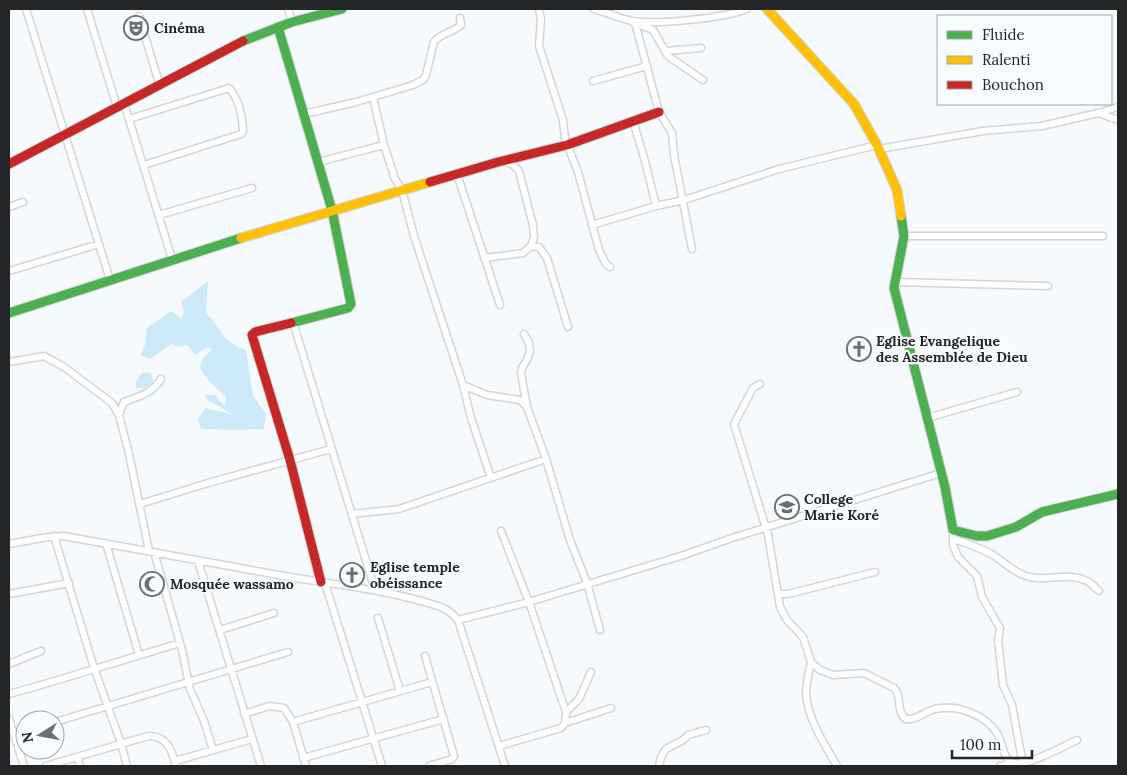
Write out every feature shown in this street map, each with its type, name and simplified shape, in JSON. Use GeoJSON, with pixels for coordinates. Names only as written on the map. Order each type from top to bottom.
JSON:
{"type":"FeatureCollection","features":[{"type":"Feature","properties":{"kind":"street"},"geometry":{"type":"LineString","coordinates":[[26,9],[110,280]]}},
{"type":"Feature","properties":{"kind":"street"},"geometry":{"type":"LineString","coordinates":[[87,9],[121,105],[129,119],[172,259]]}},
{"type":"Feature","properties":{"kind":"street"},"geometry":{"type":"LineString","coordinates":[[288,9],[292,22]]}},
{"type":"Feature","properties":{"kind":"street"},"geometry":{"type":"LineString","coordinates":[[9,164],[159,83],[236,44],[292,22],[342,9]]}},
{"type":"Feature","properties":{"kind":"street"},"geometry":{"type":"LineString","coordinates":[[539,9],[541,20],[539,46],[563,120],[566,145],[578,172],[599,250],[606,264],[610,267]]}},
{"type":"Feature","properties":{"kind":"street"},"geometry":{"type":"LineString","coordinates":[[594,9],[653,30],[674,61],[703,80]]}},
{"type":"Feature","properties":{"kind":"street"},"geometry":{"type":"LineString","coordinates":[[632,22],[656,22],[724,15],[747,9]]}},
{"type":"Feature","properties":{"kind":"street"},"geometry":{"type":"LineString","coordinates":[[766,9],[854,104],[878,147],[897,190],[904,236],[894,288],[941,473],[953,535],[953,545],[958,557],[977,576],[983,599],[1000,628],[998,640],[1003,685],[1014,712],[1023,765]]}},
{"type":"Feature","properties":{"kind":"street"},"geometry":{"type":"LineString","coordinates":[[139,16],[159,83]]}},
{"type":"Feature","properties":{"kind":"street"},"geometry":{"type":"LineString","coordinates":[[304,114],[373,97],[413,85],[423,80],[436,38],[461,25],[460,18]]}},
{"type":"Feature","properties":{"kind":"street"},"geometry":{"type":"LineString","coordinates":[[632,22],[647,66],[659,112],[672,133],[674,156],[692,249]]}},
{"type":"Feature","properties":{"kind":"street"},"geometry":{"type":"LineString","coordinates":[[278,27],[332,210],[350,307],[255,332],[252,335],[290,460],[323,583],[382,766]]}},
{"type":"Feature","properties":{"kind":"street"},"geometry":{"type":"LineString","coordinates":[[666,51],[701,48]]}},
{"type":"Feature","properties":{"kind":"street"},"geometry":{"type":"LineString","coordinates":[[593,81],[647,66]]}},
{"type":"Feature","properties":{"kind":"street"},"geometry":{"type":"LineString","coordinates":[[129,119],[228,88],[234,94],[241,115],[243,125],[241,134],[144,165]]}},
{"type":"Feature","properties":{"kind":"street"},"geometry":{"type":"LineString","coordinates":[[373,97],[394,180],[402,190],[414,236],[463,385],[471,418],[491,478]]}},
{"type":"Feature","properties":{"kind":"street"},"geometry":{"type":"LineString","coordinates":[[592,225],[656,206],[684,200],[779,168],[878,147],[983,131],[1042,126],[1098,114],[1118,107]]}},
{"type":"Feature","properties":{"kind":"street"},"geometry":{"type":"LineString","coordinates":[[9,313],[172,259],[332,210],[566,145],[659,112]]}},
{"type":"Feature","properties":{"kind":"street"},"geometry":{"type":"LineString","coordinates":[[1098,114],[1118,120]]}},
{"type":"Feature","properties":{"kind":"street"},"geometry":{"type":"LineString","coordinates":[[633,121],[656,206]]}},
{"type":"Feature","properties":{"kind":"street"},"geometry":{"type":"LineString","coordinates":[[318,162],[384,145]]}},
{"type":"Feature","properties":{"kind":"street"},"geometry":{"type":"LineString","coordinates":[[484,258],[523,253],[531,246],[534,237],[519,171],[513,164],[504,161]]}},
{"type":"Feature","properties":{"kind":"street"},"geometry":{"type":"LineString","coordinates":[[457,174],[500,305]]}},
{"type":"Feature","properties":{"kind":"street"},"geometry":{"type":"LineString","coordinates":[[159,215],[252,188]]}},
{"type":"Feature","properties":{"kind":"street"},"geometry":{"type":"LineString","coordinates":[[9,206],[23,202]]}},
{"type":"Feature","properties":{"kind":"street"},"geometry":{"type":"LineString","coordinates":[[904,236],[1103,236]]}},
{"type":"Feature","properties":{"kind":"street"},"geometry":{"type":"LineString","coordinates":[[9,271],[99,244]]}},
{"type":"Feature","properties":{"kind":"street"},"geometry":{"type":"LineString","coordinates":[[531,246],[539,247],[547,258],[568,327]]}},
{"type":"Feature","properties":{"kind":"street"},"geometry":{"type":"LineString","coordinates":[[895,282],[1048,286]]}},
{"type":"Feature","properties":{"kind":"street"},"geometry":{"type":"LineString","coordinates":[[293,322],[375,590]]}},
{"type":"Feature","properties":{"kind":"street"},"geometry":{"type":"LineString","coordinates":[[524,334],[530,343],[530,351],[521,373],[527,407],[546,459],[570,540],[587,583],[600,630]]}},
{"type":"Feature","properties":{"kind":"street"},"geometry":{"type":"LineString","coordinates":[[9,362],[44,356],[64,367],[112,403],[119,415],[152,552],[180,643],[193,699],[204,721],[214,750]]}},
{"type":"Feature","properties":{"kind":"street"},"geometry":{"type":"LineString","coordinates":[[119,415],[124,402],[150,392],[161,379]]}},
{"type":"Feature","properties":{"kind":"street"},"geometry":{"type":"LineString","coordinates":[[760,384],[753,388],[734,424],[766,528],[782,614],[803,637],[811,662],[806,696],[814,723],[824,746],[837,766]]}},
{"type":"Feature","properties":{"kind":"street"},"geometry":{"type":"LineString","coordinates":[[463,385],[487,395],[520,400],[527,407]]}},
{"type":"Feature","properties":{"kind":"street"},"geometry":{"type":"LineString","coordinates":[[927,418],[1017,392]]}},
{"type":"Feature","properties":{"kind":"street"},"geometry":{"type":"LineString","coordinates":[[140,504],[331,449]]}},
{"type":"Feature","properties":{"kind":"street"},"geometry":{"type":"LineString","coordinates":[[352,514],[399,509],[546,459]]}},
{"type":"Feature","properties":{"kind":"street"},"geometry":{"type":"LineString","coordinates":[[458,620],[529,602],[941,473]]}},
{"type":"Feature","properties":{"kind":"street"},"geometry":{"type":"LineString","coordinates":[[953,535],[987,536],[1016,528],[1042,512],[1118,494]]}},
{"type":"Feature","properties":{"kind":"street"},"geometry":{"type":"LineString","coordinates":[[499,746],[561,728],[565,722],[566,712],[529,602],[501,531]]}},
{"type":"Feature","properties":{"kind":"street"},"geometry":{"type":"LineString","coordinates":[[953,535],[968,544],[992,554],[1016,572],[1040,579],[1080,578],[1089,582],[1099,591]]}},
{"type":"Feature","properties":{"kind":"street"},"geometry":{"type":"LineString","coordinates":[[54,536],[94,668],[128,766]]}},
{"type":"Feature","properties":{"kind":"street"},"geometry":{"type":"LineString","coordinates":[[9,544],[54,536],[106,543],[323,583],[375,590],[415,599],[443,608],[452,613],[458,620],[505,766]]}},
{"type":"Feature","properties":{"kind":"street"},"geometry":{"type":"LineString","coordinates":[[106,543],[139,655]]}},
{"type":"Feature","properties":{"kind":"street"},"geometry":{"type":"LineString","coordinates":[[198,561],[261,766]]}},
{"type":"Feature","properties":{"kind":"street"},"geometry":{"type":"LineString","coordinates":[[779,594],[788,594],[874,572]]}},
{"type":"Feature","properties":{"kind":"street"},"geometry":{"type":"LineString","coordinates":[[9,594],[68,583]]}},
{"type":"Feature","properties":{"kind":"street"},"geometry":{"type":"LineString","coordinates":[[220,630],[274,613]]}},
{"type":"Feature","properties":{"kind":"street"},"geometry":{"type":"LineString","coordinates":[[378,618],[400,691]]}},
{"type":"Feature","properties":{"kind":"street"},"geometry":{"type":"LineString","coordinates":[[9,694],[180,643]]}},
{"type":"Feature","properties":{"kind":"street"},"geometry":{"type":"LineString","coordinates":[[9,664],[41,651]]}},
{"type":"Feature","properties":{"kind":"street"},"geometry":{"type":"LineString","coordinates":[[65,719],[288,652]]}},
{"type":"Feature","properties":{"kind":"street"},"geometry":{"type":"LineString","coordinates":[[425,656],[454,758],[429,766]]}},
{"type":"Feature","properties":{"kind":"street"},"geometry":{"type":"LineString","coordinates":[[811,662],[820,670],[833,675],[864,673],[894,688],[898,692],[900,713],[906,719],[915,718],[934,709],[951,708],[980,717],[990,724],[996,732],[1001,740],[1006,759],[1012,763],[1023,765],[1077,740]]}},
{"type":"Feature","properties":{"kind":"street"},"geometry":{"type":"LineString","coordinates":[[566,712],[579,699],[591,672]]}},
{"type":"Feature","properties":{"kind":"street"},"geometry":{"type":"LineString","coordinates":[[293,722],[432,682]]}},
{"type":"Feature","properties":{"kind":"street"},"geometry":{"type":"LineString","coordinates":[[244,714],[269,706],[284,708],[293,722],[306,766]]}},
{"type":"Feature","properties":{"kind":"street"},"geometry":{"type":"LineString","coordinates":[[565,722],[611,708]]}},
{"type":"Feature","properties":{"kind":"street"},"geometry":{"type":"LineString","coordinates":[[9,719],[24,766]]}},
{"type":"Feature","properties":{"kind":"street"},"geometry":{"type":"LineString","coordinates":[[303,758],[444,719]]}},
{"type":"Feature","properties":{"kind":"street"},"geometry":{"type":"LineString","coordinates":[[659,766],[661,757],[666,749],[683,740],[688,734],[706,730]]}},
{"type":"Feature","properties":{"kind":"street"},"geometry":{"type":"LineString","coordinates":[[46,766],[148,736],[156,735],[162,738],[175,764],[252,739]]}},
{"type":"Feature","properties":{"kind":"street"},"geometry":{"type":"LineString","coordinates":[[77,757],[80,766]]}},
{"type":"Feature","properties":{"kind":"street"},"geometry":{"type":"LineString","coordinates":[[1000,766],[1012,763]]}},
{"type":"Feature","properties":{"kind":"shaded area"},"geometry":{"type":"Polygon","coordinates":[[[208,281],[206,313],[227,339],[246,350],[253,396],[266,414],[264,429],[201,429],[198,419],[206,408],[234,415],[209,401],[204,395],[215,395],[225,406],[226,397],[209,381],[199,367],[204,357],[212,350],[209,347],[196,355],[187,345],[178,347],[171,344],[150,359],[140,355],[145,345],[147,328],[171,311],[181,318],[184,312],[181,302],[208,281]]]}},
{"type":"Feature","properties":{"kind":"shaded area"},"geometry":{"type":"Polygon","coordinates":[[[146,372],[151,373],[153,382],[144,388],[136,388],[138,378],[146,372]]]}},
{"type":"Feature","properties":{"kind":"traffic: fast"},"geometry":{"type":"LineString","coordinates":[[243,41],[292,22],[342,9]]}},
{"type":"Feature","properties":{"kind":"traffic: fast"},"geometry":{"type":"LineString","coordinates":[[278,27],[332,210],[351,304],[348,308],[291,323]]}},
{"type":"Feature","properties":{"kind":"traffic: fast"},"geometry":{"type":"LineString","coordinates":[[901,216],[904,236],[894,288],[945,487],[953,530],[977,536],[987,536],[1016,527],[1042,512],[1118,494]]}},
{"type":"Feature","properties":{"kind":"traffic: fast"},"geometry":{"type":"LineString","coordinates":[[9,313],[241,238]]}},
{"type":"Feature","properties":{"kind":"traffic: slow"},"geometry":{"type":"LineString","coordinates":[[767,9],[854,104],[877,145],[897,190],[901,216]]}},
{"type":"Feature","properties":{"kind":"traffic: slow"},"geometry":{"type":"LineString","coordinates":[[241,238],[430,182]]}},
{"type":"Feature","properties":{"kind":"traffic: jam"},"geometry":{"type":"LineString","coordinates":[[9,164],[243,41]]}},
{"type":"Feature","properties":{"kind":"traffic: jam"},"geometry":{"type":"LineString","coordinates":[[430,182],[498,162],[567,145],[659,112]]}},
{"type":"Feature","properties":{"kind":"traffic: jam"},"geometry":{"type":"LineString","coordinates":[[291,323],[255,332],[252,335],[290,460],[321,582]]}},
{"type":"Feature","properties":{"kind":"place","name":"Cinéma"},"geometry":{"type":"Point","coordinates":[136,28]}},
{"type":"Feature","properties":{"kind":"place","name":"Eglise Evangelique des Assemblée de Dieu"},"geometry":{"type":"Point","coordinates":[859,349]}},
{"type":"Feature","properties":{"kind":"place","name":"College Marie Koré"},"geometry":{"type":"Point","coordinates":[787,507]}},
{"type":"Feature","properties":{"kind":"place","name":"Eglise temple obéissance"},"geometry":{"type":"Point","coordinates":[352,575]}},
{"type":"Feature","properties":{"kind":"place","name":"Mosquée wassamo"},"geometry":{"type":"Point","coordinates":[152,584]}}]}
